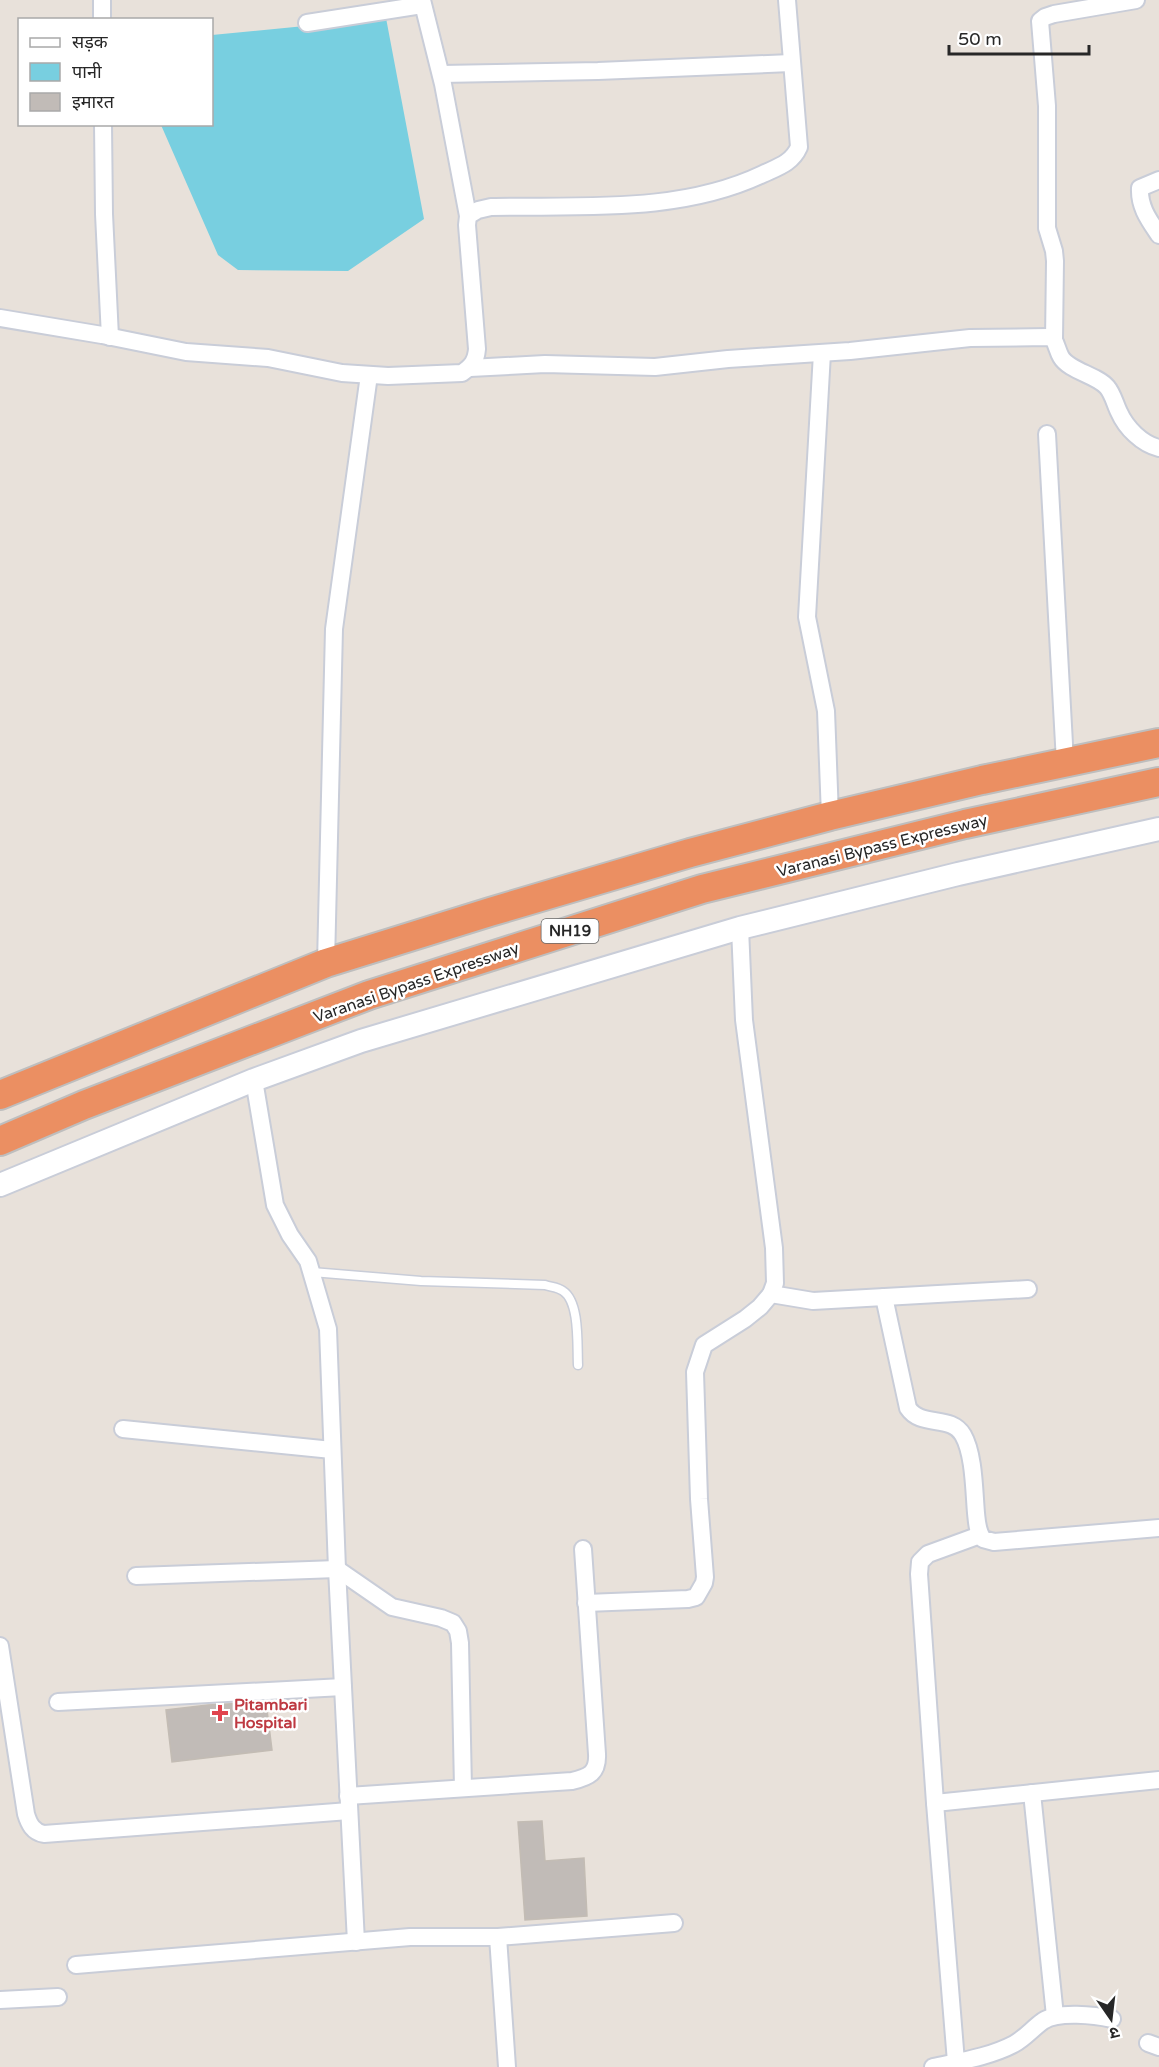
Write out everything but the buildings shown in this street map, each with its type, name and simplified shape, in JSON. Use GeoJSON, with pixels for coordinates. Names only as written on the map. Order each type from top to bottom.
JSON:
{"type":"FeatureCollection","features":[{"type":"Feature","properties":{"kind":"highway","name":"NH19"},"geometry":{"type":"LineString","coordinates":[[0,1095],[326,963],[657,863],[830,816],[1065,762],[1159,743]]}},
{"type":"Feature","properties":{"kind":"highway","name":"Varanasi Bypass Expressway"},"geometry":{"type":"LineString","coordinates":[[0,1141],[369,995],[702,889],[965,824],[1159,782]]}},
{"type":"Feature","properties":{"kind":"street"},"geometry":{"type":"LineString","coordinates":[[102,0],[102,18]]}},
{"type":"Feature","properties":{"kind":"street"},"geometry":{"type":"LineString","coordinates":[[468,216],[478,210],[491,207],[639,205],[707,194],[747,182],[785,164],[794,157],[799,147],[787,0]]}},
{"type":"Feature","properties":{"kind":"street"},"geometry":{"type":"LineString","coordinates":[[1136,0],[1054,14],[1040,21],[1047,106],[1047,228],[1054,251],[1054,340],[1060,357],[1066,363],[1105,384],[1124,422],[1150,446],[1159,448]]}},
{"type":"Feature","properties":{"kind":"street"},"geometry":{"type":"LineString","coordinates":[[0,318],[186,352],[268,358],[324,370],[369,375],[462,373],[470,368],[476,360],[477,349],[468,216],[441,74],[422,2],[308,23]]}},
{"type":"Feature","properties":{"kind":"street"},"geometry":{"type":"LineString","coordinates":[[441,74],[598,71],[791,63]]}},
{"type":"Feature","properties":{"kind":"street"},"geometry":{"type":"LineString","coordinates":[[103,126],[110,337]]}},
{"type":"Feature","properties":{"kind":"street"},"geometry":{"type":"LineString","coordinates":[[1159,180],[1140,188],[1145,214],[1159,235]]}},
{"type":"Feature","properties":{"kind":"street"},"geometry":{"type":"LineString","coordinates":[[470,368],[545,364],[655,367],[970,338],[1049,337],[1054,340]]}},
{"type":"Feature","properties":{"kind":"street"},"geometry":{"type":"LineString","coordinates":[[822,353],[807,617],[826,711],[830,816]]}},
{"type":"Feature","properties":{"kind":"street"},"geometry":{"type":"LineString","coordinates":[[326,963],[334,629],[369,375]]}},
{"type":"Feature","properties":{"kind":"street"},"geometry":{"type":"LineString","coordinates":[[1047,434],[1065,762]]}},
{"type":"Feature","properties":{"kind":"street"},"geometry":{"type":"LineString","coordinates":[[0,1185],[254,1080],[361,1041],[740,928],[958,874],[1159,829]]}},
{"type":"Feature","properties":{"kind":"street"},"geometry":{"type":"LineString","coordinates":[[586,1603],[688,1599],[700,1592],[705,1577],[699,1499],[695,1372],[704,1344],[760,1307],[771,1294],[775,1283],[774,1248],[744,1020],[740,928]]}},
{"type":"Feature","properties":{"kind":"street"},"geometry":{"type":"LineString","coordinates":[[254,1080],[275,1205],[290,1235],[308,1261],[328,1329],[337,1569],[356,1942]]}},
{"type":"Feature","properties":{"kind":"street"},"geometry":{"type":"LineString","coordinates":[[771,1294],[813,1301],[1028,1289]]}},
{"type":"Feature","properties":{"kind":"street"},"geometry":{"type":"LineString","coordinates":[[884,1297],[908,1407],[917,1417],[954,1426],[960,1430],[966,1441],[980,1535],[983,1539],[994,1542],[1159,1528]]}},
{"type":"Feature","properties":{"kind":"street"},"geometry":{"type":"LineString","coordinates":[[123,1429],[332,1450]]}},
{"type":"Feature","properties":{"kind":"street"},"geometry":{"type":"LineString","coordinates":[[957,2062],[935,1803],[919,1574],[920,1562],[928,1554],[980,1535]]}},
{"type":"Feature","properties":{"kind":"street"},"geometry":{"type":"LineString","coordinates":[[0,1646],[27,1814],[29,1822],[38,1833],[349,1804],[463,1788],[572,1781],[585,1778],[594,1772],[597,1764],[583,1549]]}},
{"type":"Feature","properties":{"kind":"street"},"geometry":{"type":"LineString","coordinates":[[136,1576],[337,1569],[392,1607],[453,1623],[458,1630],[463,1788]]}},
{"type":"Feature","properties":{"kind":"street"},"geometry":{"type":"LineString","coordinates":[[58,1702],[343,1687]]}},
{"type":"Feature","properties":{"kind":"street"},"geometry":{"type":"LineString","coordinates":[[935,1803],[1159,1780]]}},
{"type":"Feature","properties":{"kind":"street"},"geometry":{"type":"LineString","coordinates":[[1032,1793],[1055,2016]]}},
{"type":"Feature","properties":{"kind":"street"},"geometry":{"type":"LineString","coordinates":[[76,1965],[410,1937],[498,1937],[674,1923]]}},
{"type":"Feature","properties":{"kind":"street"},"geometry":{"type":"LineString","coordinates":[[498,1937],[507,2067]]}},
{"type":"Feature","properties":{"kind":"street"},"geometry":{"type":"LineString","coordinates":[[0,2000],[58,1997]]}},
{"type":"Feature","properties":{"kind":"street"},"geometry":{"type":"LineString","coordinates":[[933,2067],[984,2056],[1015,2043],[1044,2020],[1055,2016],[1096,2016],[1112,2019]]}},
{"type":"Feature","properties":{"kind":"lane"},"geometry":{"type":"LineString","coordinates":[[312,1272],[421,1281],[545,1286],[561,1289],[574,1305],[578,1365]]}},
{"type":"Feature","properties":{"kind":"water"},"geometry":{"type":"Polygon","coordinates":[[[386,18],[424,219],[348,271],[238,270],[218,255],[161,126],[213,126],[213,35],[386,18]]]}},
{"type":"Feature","properties":{"kind":"place","name":"Pitambari Hospital"},"geometry":{"type":"Point","coordinates":[220,1713]}}]}
